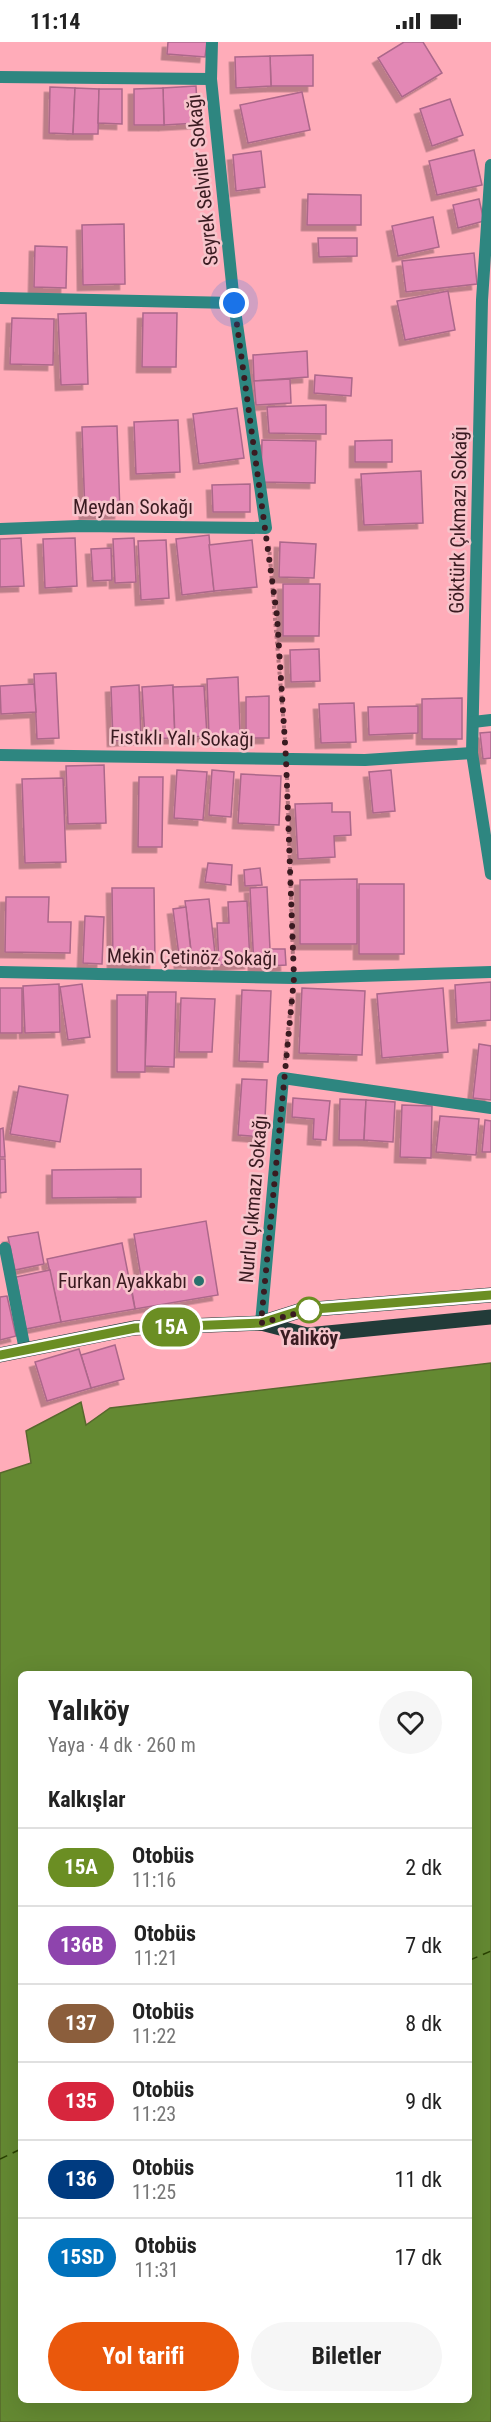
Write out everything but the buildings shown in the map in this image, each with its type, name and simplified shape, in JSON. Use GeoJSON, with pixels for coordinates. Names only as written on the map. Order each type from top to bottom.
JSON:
{"type":"FeatureCollection","features":[{"type":"Feature","properties":{"kind":"main road"},"geometry":{"type":"LineString","coordinates":[[0,1355],[135,1328],[261,1323],[302,1310],[491,1295]]}},
{"type":"Feature","properties":{"kind":"main road"},"geometry":{"type":"LineString","coordinates":[[261,1323],[307,1335],[491,1317]]}},
{"type":"Feature","properties":{"kind":"street","name":"Seyrek Selviler Sokağı"},"geometry":{"type":"LineString","coordinates":[[212,42],[211,79],[234,303],[266,528]]}},
{"type":"Feature","properties":{"kind":"street"},"geometry":{"type":"LineString","coordinates":[[0,77],[211,79]]}},
{"type":"Feature","properties":{"kind":"street","name":"Göktürk Çıkmazı Sokağı"},"geometry":{"type":"LineString","coordinates":[[491,165],[472,753],[491,874]]}},
{"type":"Feature","properties":{"kind":"street"},"geometry":{"type":"LineString","coordinates":[[0,298],[234,303]]}},
{"type":"Feature","properties":{"kind":"street","name":"Meydan Sokağı"},"geometry":{"type":"LineString","coordinates":[[0,529],[79,526],[266,528]]}},
{"type":"Feature","properties":{"kind":"street"},"geometry":{"type":"LineString","coordinates":[[473,722],[491,720]]}},
{"type":"Feature","properties":{"kind":"street","name":"Fıstıklı Yalı Sokağı"},"geometry":{"type":"LineString","coordinates":[[0,755],[365,760],[472,753]]}},
{"type":"Feature","properties":{"kind":"street","name":"Mekin Çetinöz Sokağı"},"geometry":{"type":"LineString","coordinates":[[0,972],[294,978],[491,972]]}},
{"type":"Feature","properties":{"kind":"street"},"geometry":{"type":"LineString","coordinates":[[283,1078],[491,1108]]}},
{"type":"Feature","properties":{"kind":"street","name":"Nurlu Çıkmazı Sokağı"},"geometry":{"type":"LineString","coordinates":[[261,1323],[283,1078]]}},
{"type":"Feature","properties":{"kind":"street"},"geometry":{"type":"LineString","coordinates":[[5,1248],[25,1350]]}},
{"type":"Feature","properties":{"kind":"path"},"geometry":{"type":"LineString","coordinates":[[266,528],[277,616],[286,759],[294,978],[283,1078]]}},
{"type":"Feature","properties":{"kind":"shaded area"},"geometry":{"type":"Polygon","coordinates":[[[491,1363],[491,2422],[0,2422],[0,1473],[31,1463],[26,1431],[81,1402],[86,1425],[110,1408],[491,1363]]]}},
{"type":"Feature","properties":{"kind":"ferry route"},"geometry":{"type":"LineString","coordinates":[[472,1959],[491,1951]]}},
{"type":"Feature","properties":{"kind":"ferry route"},"geometry":{"type":"LineString","coordinates":[[0,2159],[18,2150]]}},
{"type":"Feature","properties":{"kind":"bus line","name":"15A"},"geometry":{"type":"LineString","coordinates":[[0,1355],[135,1328],[261,1323],[302,1310],[491,1295]]}},
{"type":"Feature","properties":{"kind":"place","name":"Furkan Ayakkabı"},"geometry":{"type":"Point","coordinates":[199,1281]}},
{"type":"Feature","properties":{"kind":"place","name":"Yalıköy"},"geometry":{"type":"Point","coordinates":[309,1310]}},
{"type":"Feature","properties":{"kind":"route"},"geometry":{"type":"LineString","coordinates":[[234,303],[277,616],[286,759],[294,978],[261,1323],[302,1310],[309,1310]]}}]}
